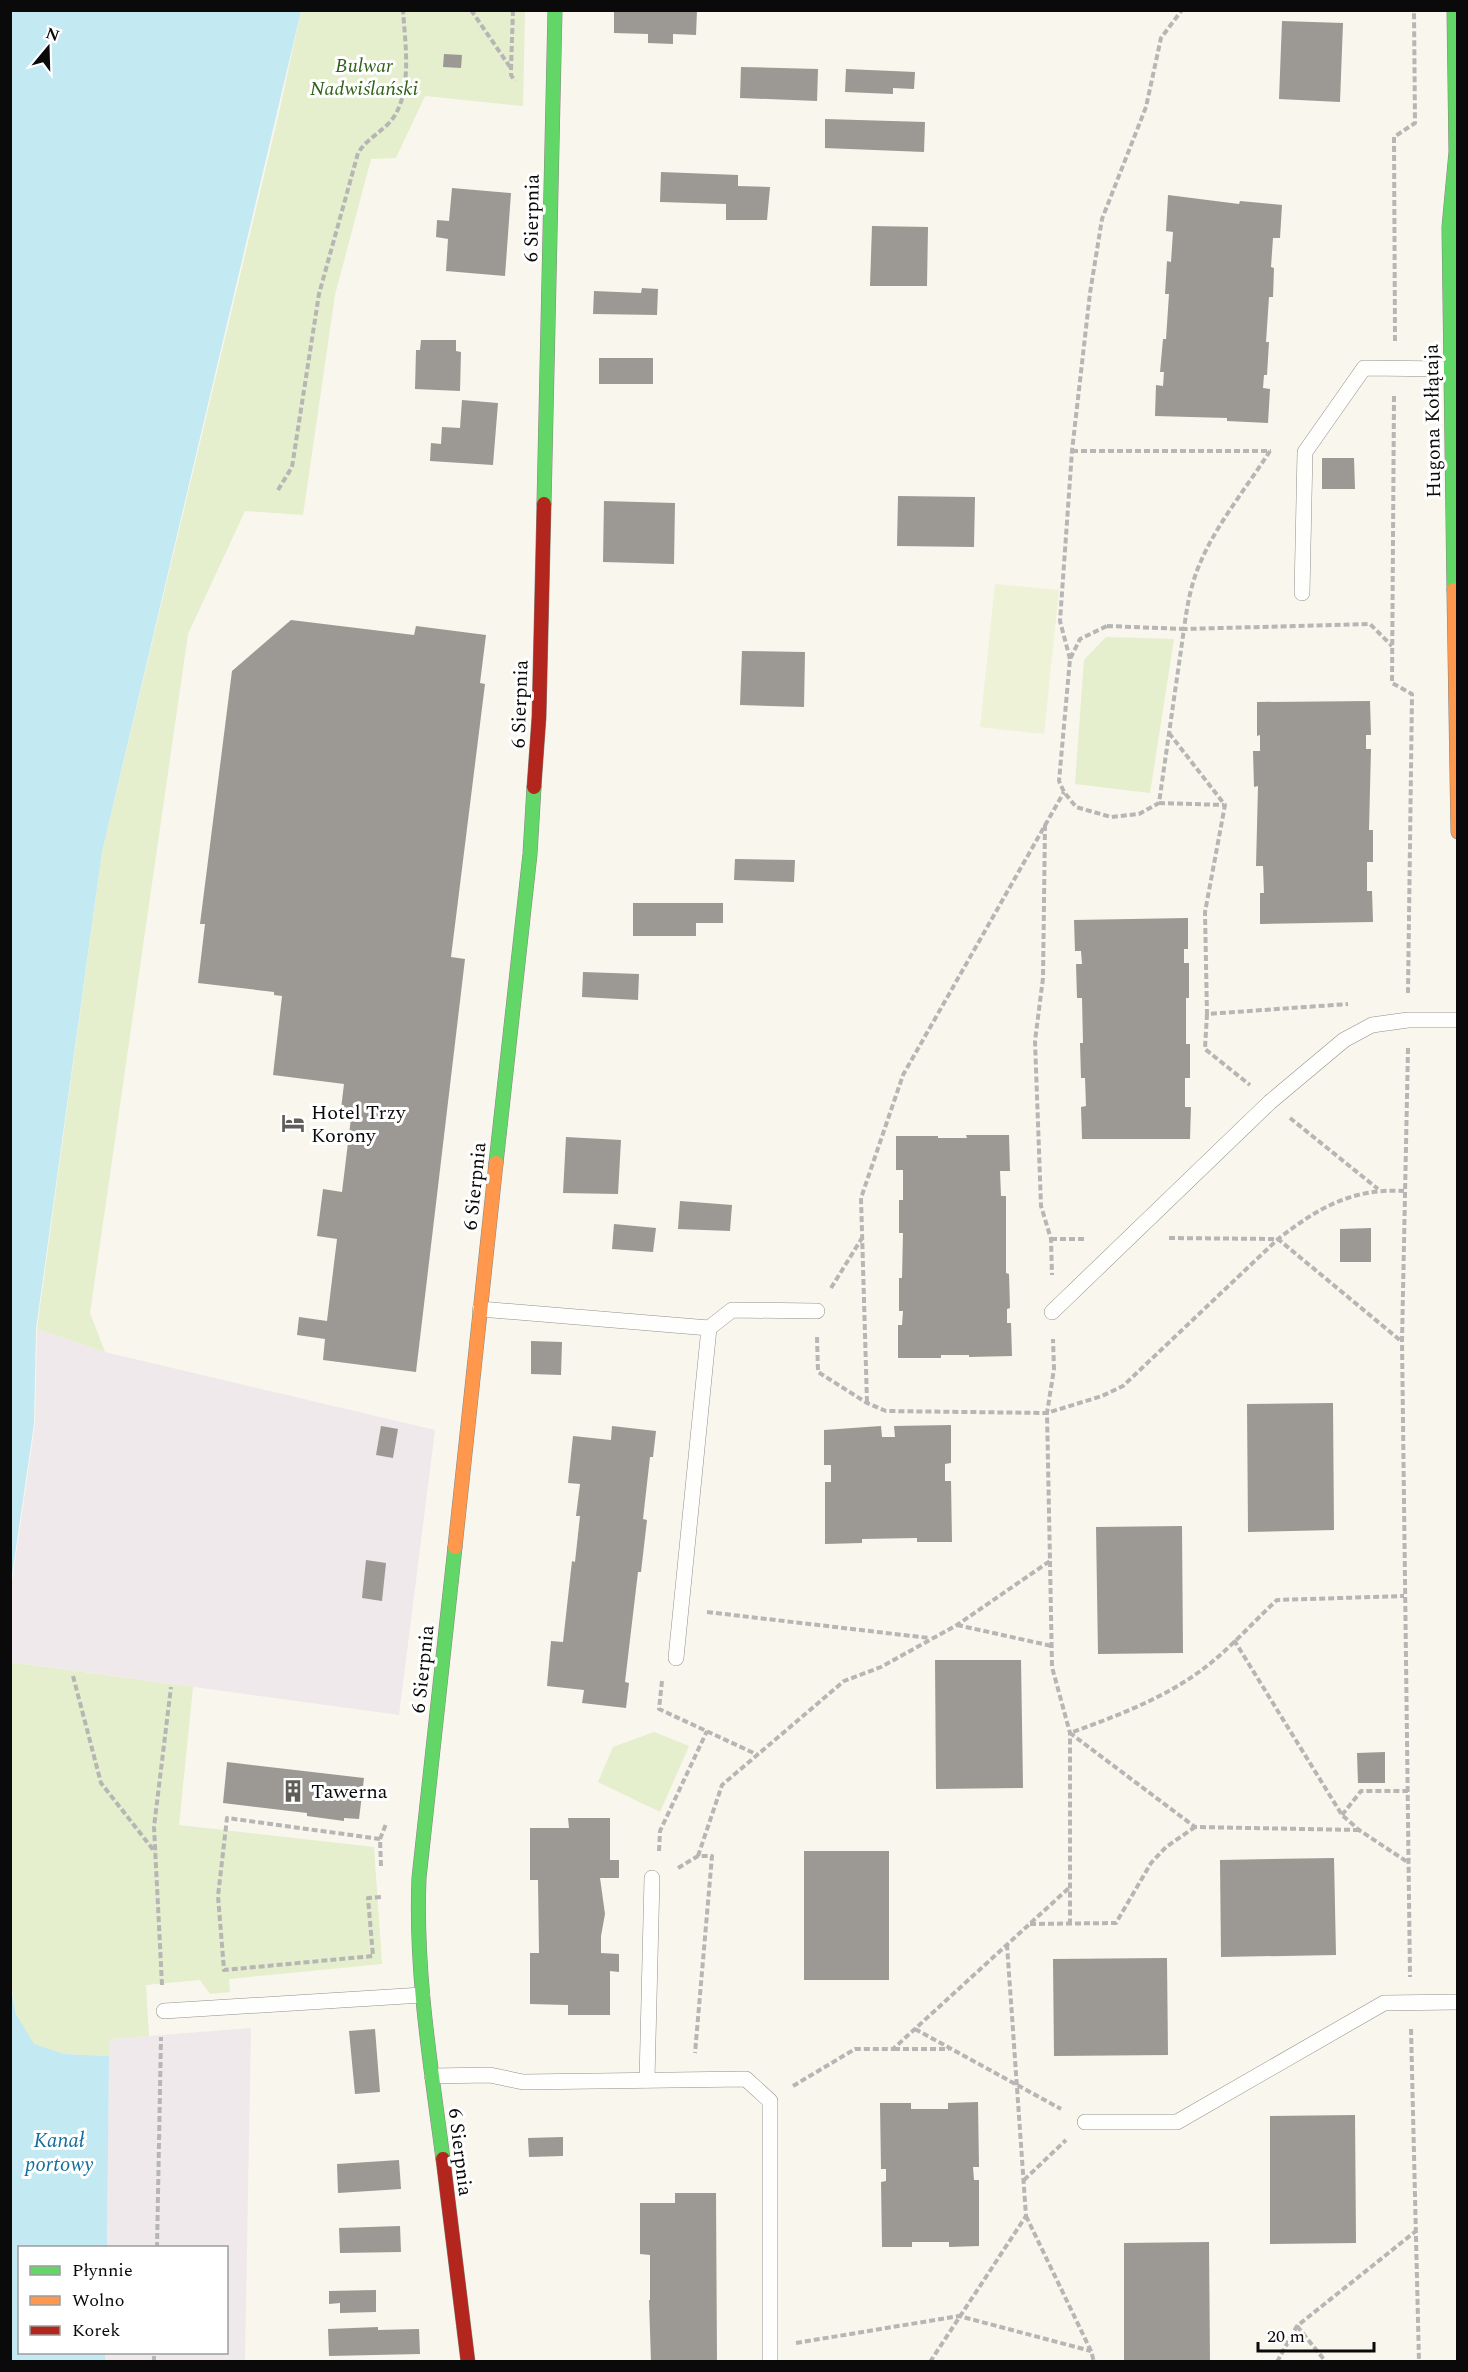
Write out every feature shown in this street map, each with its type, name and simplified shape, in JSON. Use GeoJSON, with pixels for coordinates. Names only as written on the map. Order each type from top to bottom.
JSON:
{"type":"FeatureCollection","features":[{"type":"Feature","properties":{"kind":"street","name":"6 Sierpnia"},"geometry":{"type":"LineString","coordinates":[[468,2361],[417,1954],[419,1878],[530,854],[539,717],[555,10]]}},
{"type":"Feature","properties":{"kind":"street","name":"Hugona Kołłątaja"},"geometry":{"type":"LineString","coordinates":[[1454,10],[1456,152],[1449,227],[1458,832]]}},
{"type":"Feature","properties":{"kind":"lane"},"geometry":{"type":"LineString","coordinates":[[1302,593],[1305,452],[1364,368],[1451,369]]}},
{"type":"Feature","properties":{"kind":"lane"},"geometry":{"type":"LineString","coordinates":[[1052,1312],[1270,1102],[1344,1040],[1372,1025],[1408,1020],[1458,1020]]}},
{"type":"Feature","properties":{"kind":"lane"},"geometry":{"type":"LineString","coordinates":[[480,1309],[709,1328],[732,1310],[817,1311]]}},
{"type":"Feature","properties":{"kind":"lane"},"geometry":{"type":"LineString","coordinates":[[676,1658],[709,1328]]}},
{"type":"Feature","properties":{"kind":"lane"},"geometry":{"type":"LineString","coordinates":[[647,2080],[655,1879]]}},
{"type":"Feature","properties":{"kind":"lane"},"geometry":{"type":"LineString","coordinates":[[164,2012],[422,1995]]}},
{"type":"Feature","properties":{"kind":"lane"},"geometry":{"type":"LineString","coordinates":[[1085,2122],[1177,2122],[1384,2002],[1458,2002]]}},
{"type":"Feature","properties":{"kind":"lane"},"geometry":{"type":"LineString","coordinates":[[432,2076],[490,2075],[523,2082],[746,2079],[770,2100],[770,2354]]}},
{"type":"Feature","properties":{"kind":"path"},"geometry":{"type":"LineString","coordinates":[[278,490],[292,467],[319,294],[358,153],[365,141],[390,123],[403,96],[407,66],[403,10]]}},
{"type":"Feature","properties":{"kind":"path"},"geometry":{"type":"LineString","coordinates":[[471,10],[510,68],[513,10]]}},
{"type":"Feature","properties":{"kind":"path"},"geometry":{"type":"LineString","coordinates":[[1182,10],[1161,39],[1146,107],[1102,219],[1090,292],[1072,451],[1060,621],[1070,659],[1059,781],[1064,792],[1076,807],[1111,817],[1139,814],[1159,803],[1225,805]]}},
{"type":"Feature","properties":{"kind":"path"},"geometry":{"type":"LineString","coordinates":[[1414,10],[1414,123],[1394,137],[1395,370],[1392,683],[1412,694],[1402,1341],[1410,2002],[1419,2361]]}},
{"type":"Feature","properties":{"kind":"path"},"geometry":{"type":"LineString","coordinates":[[1072,451],[1305,452]]}},
{"type":"Feature","properties":{"kind":"path"},"geometry":{"type":"LineString","coordinates":[[1159,803],[1188,599],[1201,561],[1221,524],[1270,451]]}},
{"type":"Feature","properties":{"kind":"path"},"geometry":{"type":"LineString","coordinates":[[1070,659],[1080,639],[1107,626],[1184,629],[1370,624],[1392,646]]}},
{"type":"Feature","properties":{"kind":"path"},"geometry":{"type":"LineString","coordinates":[[1169,733],[1225,805],[1205,912],[1207,1014],[1349,1004]]}},
{"type":"Feature","properties":{"kind":"path"},"geometry":{"type":"LineString","coordinates":[[867,1403],[861,1198],[903,1075],[1064,792]]}},
{"type":"Feature","properties":{"kind":"path"},"geometry":{"type":"LineString","coordinates":[[1045,825],[1043,978],[1035,1041],[1041,1206],[1051,1239],[1054,1369],[1047,1413],[1052,1667],[1070,1733],[1070,1924]]}},
{"type":"Feature","properties":{"kind":"path"},"geometry":{"type":"LineString","coordinates":[[862,1238],[817,1311],[818,1372],[867,1403],[886,1411],[1047,1413],[1102,1396],[1123,1386],[1278,1239],[1305,1218],[1342,1200],[1378,1190],[1404,1191]]}},
{"type":"Feature","properties":{"kind":"path"},"geometry":{"type":"LineString","coordinates":[[1051,1239],[1278,1239],[1402,1341]]}},
{"type":"Feature","properties":{"kind":"path"},"geometry":{"type":"LineString","coordinates":[[698,1856],[722,1785],[843,1681],[881,1667],[957,1625],[1050,1561]]}},
{"type":"Feature","properties":{"kind":"path"},"geometry":{"type":"LineString","coordinates":[[1070,1733],[1123,1714],[1200,1672],[1277,1600],[1405,1596]]}},
{"type":"Feature","properties":{"kind":"path"},"geometry":{"type":"LineString","coordinates":[[680,1609],[930,1638]]}},
{"type":"Feature","properties":{"kind":"path"},"geometry":{"type":"LineString","coordinates":[[957,1625],[1052,1646]]}},
{"type":"Feature","properties":{"kind":"path"},"geometry":{"type":"LineString","coordinates":[[1234,1640],[1342,1815],[1359,1830],[1410,1863]]}},
{"type":"Feature","properties":{"kind":"path"},"geometry":{"type":"LineString","coordinates":[[676,1658],[663,1676],[659,1709],[758,1755]]}},
{"type":"Feature","properties":{"kind":"path"},"geometry":{"type":"LineString","coordinates":[[73,1676],[101,1783],[156,1852]]}},
{"type":"Feature","properties":{"kind":"path"},"geometry":{"type":"LineString","coordinates":[[156,2246],[161,2035],[164,2012],[154,1827],[171,1687]]}},
{"type":"Feature","properties":{"kind":"path"},"geometry":{"type":"LineString","coordinates":[[655,1879],[660,1832],[707,1731]]}},
{"type":"Feature","properties":{"kind":"path"},"geometry":{"type":"LineString","coordinates":[[1070,1733],[1195,1827]]}},
{"type":"Feature","properties":{"kind":"path"},"geometry":{"type":"LineString","coordinates":[[1342,1815],[1361,1791],[1408,1791]]}},
{"type":"Feature","properties":{"kind":"path"},"geometry":{"type":"LineString","coordinates":[[380,1839],[227,1818],[218,1896],[224,1970],[373,1956],[368,1898],[381,1898]]}},
{"type":"Feature","properties":{"kind":"path"},"geometry":{"type":"LineString","coordinates":[[1029,1924],[1116,1923],[1151,1863],[1166,1847],[1195,1827],[1359,1830]]}},
{"type":"Feature","properties":{"kind":"path"},"geometry":{"type":"LineString","coordinates":[[655,1879],[698,1856],[712,1856],[692,2079]]}},
{"type":"Feature","properties":{"kind":"path"},"geometry":{"type":"LineString","coordinates":[[893,2049],[1070,1887]]}},
{"type":"Feature","properties":{"kind":"path"},"geometry":{"type":"LineString","coordinates":[[1007,1945],[1026,2216],[1094,2361]]}},
{"type":"Feature","properties":{"kind":"path"},"geometry":{"type":"LineString","coordinates":[[915,2029],[1085,2122],[1023,2181]]}},
{"type":"Feature","properties":{"kind":"path"},"geometry":{"type":"LineString","coordinates":[[770,2100],[855,2049],[952,2049]]}},
{"type":"Feature","properties":{"kind":"path"},"geometry":{"type":"LineString","coordinates":[[930,2361],[1026,2216]]}},
{"type":"Feature","properties":{"kind":"path"},"geometry":{"type":"LineString","coordinates":[[1277,2361],[1297,2325],[1416,2231]]}},
{"type":"Feature","properties":{"kind":"path"},"geometry":{"type":"LineString","coordinates":[[770,2354],[959,2316],[1091,2351]]}},
{"type":"Feature","properties":{"kind":"path"},"geometry":{"type":"LineString","coordinates":[[1297,2325],[1326,2361]]}},
{"type":"Feature","properties":{"kind":"shaded area"},"geometry":{"type":"Polygon","coordinates":[[[37,1329],[105,1352],[435,1430],[399,1715],[11,1662],[11,1589],[35,1424],[37,1329]]]}},
{"type":"Feature","properties":{"kind":"shaded area"},"geometry":{"type":"Polygon","coordinates":[[[251,2028],[245,2361],[105,2362],[105,2354],[228,2354],[228,2246],[107,2246],[109,2039],[251,2028]]]}},
{"type":"Feature","properties":{"kind":"green space","name":"Bulwar Nadwiślański"},"geometry":{"type":"Polygon","coordinates":[[[301,11],[525,11],[523,106],[425,96],[396,158],[371,159],[335,295],[303,515],[245,511],[188,634],[90,1313],[105,1352],[37,1329],[102,852],[279,113],[301,11]]]}},
{"type":"Feature","properties":{"kind":"green space"},"geometry":{"type":"Polygon","coordinates":[[[995,584],[1059,590],[1044,734],[980,727],[995,584]]]}},
{"type":"Feature","properties":{"kind":"green space"},"geometry":{"type":"Polygon","coordinates":[[[1106,637],[1174,639],[1150,793],[1075,784],[1084,660],[1106,637]]]}},
{"type":"Feature","properties":{"kind":"green space"},"geometry":{"type":"Polygon","coordinates":[[[10,1662],[193,1687],[179,1825],[374,1847],[382,1964],[229,1979],[230,1992],[210,1994],[200,1980],[146,1985],[149,2036],[109,2039],[109,2056],[64,2054],[34,2045],[16,2014],[11,1983],[10,1662]]]}},
{"type":"Feature","properties":{"kind":"green space"},"geometry":{"type":"Polygon","coordinates":[[[654,1732],[689,1746],[660,1812],[598,1782],[613,1747],[654,1732]]]}},
{"type":"Feature","properties":{"kind":"water"},"geometry":{"type":"Polygon","coordinates":[[[11,10],[301,11],[102,852],[36,1329],[34,1424],[11,1582],[11,10]]]}},
{"type":"Feature","properties":{"kind":"water","name":"Kanał portowy"},"geometry":{"type":"Polygon","coordinates":[[[10,1983],[16,2014],[34,2044],[64,2054],[109,2056],[107,2246],[18,2246],[18,2354],[105,2354],[105,2361],[11,2361],[10,1983]]]}},
{"type":"Feature","properties":{"kind":"building"},"geometry":{"type":"Polygon","coordinates":[[[614,10],[697,10],[696,35],[673,34],[673,44],[648,43],[648,34],[614,33],[614,10]]]}},
{"type":"Feature","properties":{"kind":"building"},"geometry":{"type":"Polygon","coordinates":[[[1282,21],[1343,23],[1340,102],[1279,99],[1282,21]]]}},
{"type":"Feature","properties":{"kind":"building"},"geometry":{"type":"Polygon","coordinates":[[[444,54],[462,55],[461,68],[443,67],[444,54]]]}},
{"type":"Feature","properties":{"kind":"building"},"geometry":{"type":"Polygon","coordinates":[[[741,67],[818,69],[817,101],[740,98],[741,67]]]}},
{"type":"Feature","properties":{"kind":"building"},"geometry":{"type":"Polygon","coordinates":[[[846,69],[915,72],[914,89],[893,88],[893,94],[845,92],[846,69]]]}},
{"type":"Feature","properties":{"kind":"building"},"geometry":{"type":"Polygon","coordinates":[[[825,119],[925,122],[924,152],[825,148],[825,119]]]}},
{"type":"Feature","properties":{"kind":"building"},"geometry":{"type":"Polygon","coordinates":[[[661,172],[738,175],[738,186],[770,187],[767,220],[726,220],[726,204],[660,202],[661,172]]]}},
{"type":"Feature","properties":{"kind":"building"},"geometry":{"type":"Polygon","coordinates":[[[452,188],[511,193],[505,276],[446,271],[448,239],[436,237],[437,220],[449,221],[452,188]]]}},
{"type":"Feature","properties":{"kind":"building"},"geometry":{"type":"Polygon","coordinates":[[[1168,195],[1239,204],[1240,201],[1282,205],[1280,238],[1273,238],[1271,267],[1274,268],[1273,297],[1269,297],[1266,342],[1269,342],[1267,375],[1264,375],[1263,388],[1270,389],[1268,423],[1227,421],[1227,418],[1155,416],[1156,385],[1163,386],[1164,372],[1160,372],[1163,339],[1166,339],[1169,294],[1165,294],[1167,261],[1171,262],[1173,232],[1166,231],[1168,195]]]}},
{"type":"Feature","properties":{"kind":"building"},"geometry":{"type":"Polygon","coordinates":[[[872,226],[928,227],[927,286],[870,286],[872,226]]]}},
{"type":"Feature","properties":{"kind":"building"},"geometry":{"type":"Polygon","coordinates":[[[642,288],[658,289],[657,315],[593,314],[594,291],[641,293],[642,288]]]}},
{"type":"Feature","properties":{"kind":"building"},"geometry":{"type":"Polygon","coordinates":[[[421,340],[456,340],[456,351],[461,352],[460,391],[415,389],[416,350],[420,350],[421,340]]]}},
{"type":"Feature","properties":{"kind":"building"},"geometry":{"type":"Polygon","coordinates":[[[599,358],[653,358],[653,384],[599,384],[599,358]]]}},
{"type":"Feature","properties":{"kind":"building"},"geometry":{"type":"Polygon","coordinates":[[[462,400],[498,403],[493,465],[430,461],[431,443],[441,444],[442,427],[460,428],[462,400]]]}},
{"type":"Feature","properties":{"kind":"building"},"geometry":{"type":"Polygon","coordinates":[[[1322,458],[1354,458],[1355,489],[1322,489],[1322,458]]]}},
{"type":"Feature","properties":{"kind":"building"},"geometry":{"type":"Polygon","coordinates":[[[898,496],[975,497],[974,547],[897,546],[898,496]]]}},
{"type":"Feature","properties":{"kind":"building"},"geometry":{"type":"Polygon","coordinates":[[[604,501],[675,503],[674,564],[603,562],[604,501]]]}},
{"type":"Feature","properties":{"kind":"building"},"geometry":{"type":"Polygon","coordinates":[[[291,620],[414,635],[416,626],[486,635],[480,683],[485,684],[451,957],[465,959],[416,1372],[323,1360],[325,1339],[297,1335],[299,1317],[327,1321],[337,1239],[317,1236],[323,1189],[342,1192],[351,1118],[340,1117],[344,1084],[273,1075],[282,996],[274,995],[274,992],[198,983],[205,924],[200,924],[232,671],[291,620]]]}},
{"type":"Feature","properties":{"kind":"building"},"geometry":{"type":"Polygon","coordinates":[[[742,651],[805,652],[804,707],[740,705],[742,651]]]}},
{"type":"Feature","properties":{"kind":"building"},"geometry":{"type":"Polygon","coordinates":[[[1370,701],[1371,735],[1366,735],[1366,749],[1371,749],[1369,830],[1373,830],[1373,862],[1367,862],[1367,891],[1372,891],[1373,922],[1260,924],[1260,893],[1264,893],[1263,866],[1256,866],[1258,786],[1254,787],[1253,751],[1260,751],[1260,735],[1257,736],[1257,702],[1370,701]]]}},
{"type":"Feature","properties":{"kind":"building"},"geometry":{"type":"Polygon","coordinates":[[[735,859],[795,860],[794,882],[734,880],[735,859]]]}},
{"type":"Feature","properties":{"kind":"building"},"geometry":{"type":"Polygon","coordinates":[[[633,903],[723,903],[723,923],[696,923],[696,936],[633,936],[633,903]]]}},
{"type":"Feature","properties":{"kind":"building"},"geometry":{"type":"Polygon","coordinates":[[[1188,918],[1188,949],[1184,949],[1184,963],[1189,963],[1186,1044],[1190,1044],[1190,1078],[1185,1078],[1185,1107],[1191,1107],[1190,1139],[1082,1139],[1081,1107],[1086,1106],[1085,1078],[1081,1078],[1082,998],[1077,998],[1076,964],[1082,964],[1081,951],[1075,951],[1074,920],[1188,918]]]}},
{"type":"Feature","properties":{"kind":"building"},"geometry":{"type":"Polygon","coordinates":[[[583,972],[639,974],[638,1000],[582,997],[583,972]]]}},
{"type":"Feature","properties":{"kind":"building"},"geometry":{"type":"Polygon","coordinates":[[[966,1135],[1009,1135],[1010,1171],[1000,1171],[1001,1196],[1006,1196],[1006,1273],[1009,1274],[1010,1308],[1007,1309],[1007,1323],[1011,1323],[1012,1356],[941,1355],[941,1358],[898,1358],[898,1325],[902,1325],[903,1311],[899,1311],[903,1233],[899,1233],[899,1200],[903,1200],[903,1170],[896,1170],[896,1136],[967,1138],[966,1135]]]}},
{"type":"Feature","properties":{"kind":"building"},"geometry":{"type":"Polygon","coordinates":[[[566,1137],[621,1140],[618,1194],[563,1193],[566,1137]]]}},
{"type":"Feature","properties":{"kind":"building"},"geometry":{"type":"Polygon","coordinates":[[[680,1201],[732,1205],[730,1231],[678,1229],[680,1201]]]}},
{"type":"Feature","properties":{"kind":"building"},"geometry":{"type":"Polygon","coordinates":[[[614,1224],[656,1228],[653,1252],[612,1249],[614,1224]]]}},
{"type":"Feature","properties":{"kind":"building"},"geometry":{"type":"Polygon","coordinates":[[[1371,1228],[1371,1262],[1340,1262],[1340,1229],[1371,1228]]]}},
{"type":"Feature","properties":{"kind":"building"},"geometry":{"type":"Polygon","coordinates":[[[531,1341],[562,1342],[561,1375],[531,1374],[531,1341]]]}},
{"type":"Feature","properties":{"kind":"building"},"geometry":{"type":"Polygon","coordinates":[[[1333,1403],[1334,1530],[1248,1532],[1247,1404],[1333,1403]]]}},
{"type":"Feature","properties":{"kind":"building"},"geometry":{"type":"Polygon","coordinates":[[[951,1425],[951,1463],[945,1464],[945,1481],[951,1481],[952,1542],[917,1542],[917,1538],[862,1539],[862,1543],[825,1544],[825,1482],[831,1482],[831,1465],[824,1465],[824,1430],[881,1426],[882,1437],[895,1437],[894,1426],[951,1425]]]}},
{"type":"Feature","properties":{"kind":"building"},"geometry":{"type":"Polygon","coordinates":[[[381,1426],[398,1429],[393,1458],[376,1455],[381,1426]]]}},
{"type":"Feature","properties":{"kind":"building"},"geometry":{"type":"Polygon","coordinates":[[[612,1426],[656,1431],[653,1457],[650,1457],[643,1519],[647,1520],[641,1572],[638,1572],[625,1682],[629,1683],[626,1708],[582,1703],[584,1690],[547,1686],[551,1641],[563,1642],[572,1561],[575,1562],[580,1516],[576,1516],[580,1484],[568,1483],[573,1436],[611,1440],[612,1426]]]}},
{"type":"Feature","properties":{"kind":"building"},"geometry":{"type":"Polygon","coordinates":[[[1182,1526],[1183,1653],[1098,1654],[1096,1527],[1182,1526]]]}},
{"type":"Feature","properties":{"kind":"building"},"geometry":{"type":"Polygon","coordinates":[[[366,1560],[386,1563],[382,1601],[362,1598],[366,1560]]]}},
{"type":"Feature","properties":{"kind":"building"},"geometry":{"type":"Polygon","coordinates":[[[935,1660],[1021,1660],[1023,1788],[936,1789],[935,1660]]]}},
{"type":"Feature","properties":{"kind":"building"},"geometry":{"type":"Polygon","coordinates":[[[1385,1752],[1385,1783],[1358,1783],[1357,1753],[1385,1752]]]}},
{"type":"Feature","properties":{"kind":"building","name":"Tawerna"},"geometry":{"type":"Polygon","coordinates":[[[227,1762],[364,1778],[359,1819],[344,1818],[344,1821],[307,1816],[307,1813],[223,1803],[227,1762]]]}},
{"type":"Feature","properties":{"kind":"building"},"geometry":{"type":"Polygon","coordinates":[[[568,1818],[610,1818],[610,1860],[619,1860],[619,1878],[600,1878],[605,1914],[601,1953],[619,1954],[619,1972],[610,1971],[610,2015],[568,2015],[568,2005],[530,2004],[530,1953],[539,1953],[538,1880],[530,1880],[530,1828],[569,1828],[568,1818]]]}},
{"type":"Feature","properties":{"kind":"building"},"geometry":{"type":"Polygon","coordinates":[[[804,1851],[889,1851],[889,1980],[804,1980],[804,1851]]]}},
{"type":"Feature","properties":{"kind":"building"},"geometry":{"type":"Polygon","coordinates":[[[1334,1858],[1336,1955],[1221,1957],[1220,1860],[1334,1858]]]}},
{"type":"Feature","properties":{"kind":"building"},"geometry":{"type":"Polygon","coordinates":[[[1167,1958],[1168,2055],[1054,2056],[1053,1959],[1167,1958]]]}},
{"type":"Feature","properties":{"kind":"building"},"geometry":{"type":"Polygon","coordinates":[[[375,2029],[380,2092],[355,2094],[349,2031],[375,2029]]]}},
{"type":"Feature","properties":{"kind":"building"},"geometry":{"type":"Polygon","coordinates":[[[978,2102],[979,2167],[973,2167],[974,2180],[979,2180],[979,2246],[949,2247],[949,2242],[912,2242],[912,2247],[882,2247],[881,2182],[886,2181],[886,2169],[881,2169],[880,2103],[911,2103],[911,2109],[948,2109],[948,2103],[978,2102]]]}},
{"type":"Feature","properties":{"kind":"building"},"geometry":{"type":"Polygon","coordinates":[[[1355,2115],[1356,2243],[1270,2244],[1270,2116],[1355,2115]]]}},
{"type":"Feature","properties":{"kind":"building"},"geometry":{"type":"Polygon","coordinates":[[[563,2137],[563,2156],[529,2157],[528,2138],[563,2137]]]}},
{"type":"Feature","properties":{"kind":"building"},"geometry":{"type":"Polygon","coordinates":[[[399,2160],[401,2189],[338,2193],[337,2164],[399,2160]]]}},
{"type":"Feature","properties":{"kind":"building"},"geometry":{"type":"Polygon","coordinates":[[[675,2193],[716,2193],[717,2362],[651,2362],[650,2255],[640,2254],[640,2203],[675,2203],[675,2193]]]}},
{"type":"Feature","properties":{"kind":"building"},"geometry":{"type":"Polygon","coordinates":[[[400,2226],[401,2252],[340,2253],[339,2228],[400,2226]]]}},
{"type":"Feature","properties":{"kind":"building"},"geometry":{"type":"Polygon","coordinates":[[[1209,2242],[1210,2362],[1124,2362],[1124,2243],[1209,2242]]]}},
{"type":"Feature","properties":{"kind":"building"},"geometry":{"type":"Polygon","coordinates":[[[376,2290],[376,2312],[340,2313],[340,2303],[329,2304],[329,2291],[376,2290]]]}},
{"type":"Feature","properties":{"kind":"building"},"geometry":{"type":"Polygon","coordinates":[[[378,2327],[378,2330],[419,2329],[420,2354],[329,2356],[328,2329],[378,2327]]]}},
{"type":"Feature","properties":{"kind":"traffic: fast"},"geometry":{"type":"LineString","coordinates":[[544,504],[555,10]]}},
{"type":"Feature","properties":{"kind":"traffic: fast"},"geometry":{"type":"LineString","coordinates":[[1454,10],[1456,152],[1449,227],[1454,590]]}},
{"type":"Feature","properties":{"kind":"traffic: fast"},"geometry":{"type":"LineString","coordinates":[[496,1163],[530,854],[534,787]]}},
{"type":"Feature","properties":{"kind":"traffic: fast"},"geometry":{"type":"LineString","coordinates":[[443,2159],[429,2054],[418,1914],[419,1878],[455,1547]]}},
{"type":"Feature","properties":{"kind":"traffic: slow"},"geometry":{"type":"LineString","coordinates":[[1454,590],[1458,832]]}},
{"type":"Feature","properties":{"kind":"traffic: slow"},"geometry":{"type":"LineString","coordinates":[[455,1547],[496,1163]]}},
{"type":"Feature","properties":{"kind":"traffic: jam"},"geometry":{"type":"LineString","coordinates":[[534,787],[539,717],[544,504]]}},
{"type":"Feature","properties":{"kind":"traffic: jam"},"geometry":{"type":"LineString","coordinates":[[443,2159],[468,2362]]}},
{"type":"Feature","properties":{"kind":"place","name":"Hotel Trzy Korony"},"geometry":{"type":"Point","coordinates":[293,1123]}},
{"type":"Feature","properties":{"kind":"place","name":"Tawerna"},"geometry":{"type":"Point","coordinates":[293,1791]}}]}
